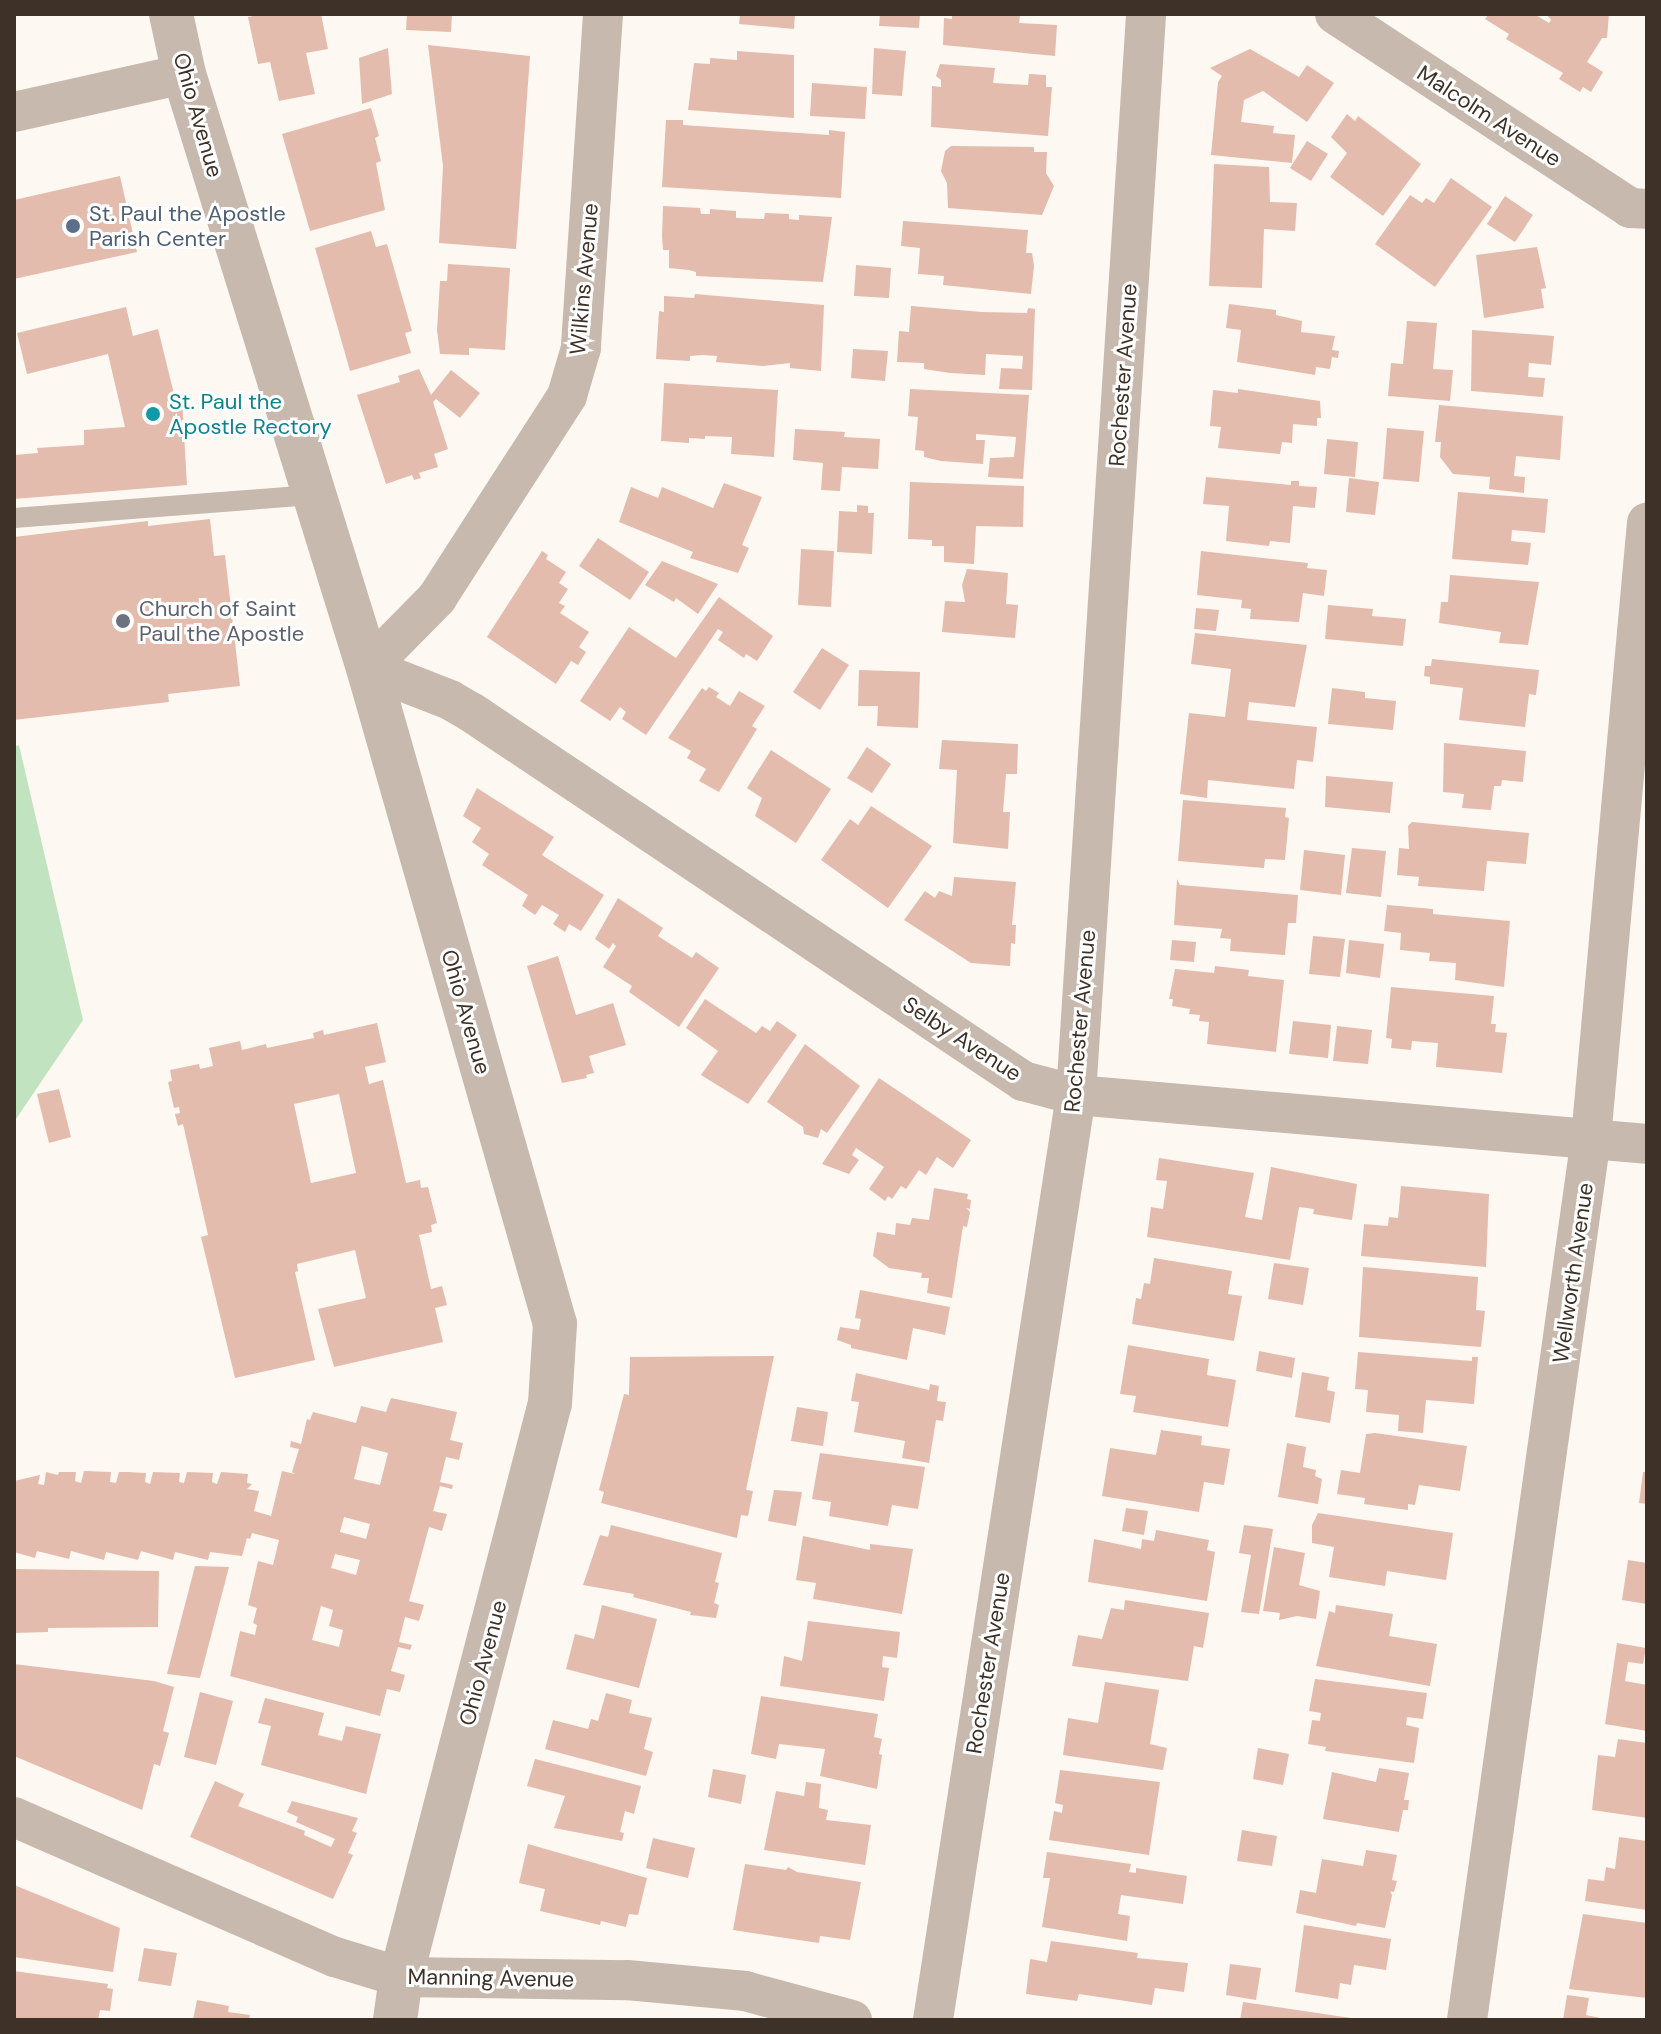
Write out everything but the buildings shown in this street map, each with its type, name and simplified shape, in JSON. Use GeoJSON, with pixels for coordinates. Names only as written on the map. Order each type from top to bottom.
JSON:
{"type":"FeatureCollection","features":[{"type":"Feature","properties":{"kind":"street","name":"Ohio Avenue"},"geometry":{"type":"LineString","coordinates":[[171,14],[184,74],[368,668],[555,1324],[550,1403],[401,1977],[395,2020]]}},
{"type":"Feature","properties":{"kind":"street","name":"Wilkins Avenue"},"geometry":{"type":"LineString","coordinates":[[368,668],[437,598],[567,396],[581,348],[603,14]]}},
{"type":"Feature","properties":{"kind":"street","name":"Rochester Avenue"},"geometry":{"type":"LineString","coordinates":[[933,2020],[1076,1095],[1146,14]]}},
{"type":"Feature","properties":{"kind":"street","name":"Malcolm Avenue"},"geometry":{"type":"LineString","coordinates":[[1335,14],[1630,208],[1647,209]]}},
{"type":"Feature","properties":{"kind":"street"},"geometry":{"type":"LineString","coordinates":[[14,112],[184,74]]}},
{"type":"Feature","properties":{"kind":"street","name":"Wellworth Avenue"},"geometry":{"type":"LineString","coordinates":[[1467,2020],[1591,1138],[1647,523]]}},
{"type":"Feature","properties":{"kind":"street","name":"Selby Avenue"},"geometry":{"type":"LineString","coordinates":[[368,668],[450,700],[471,712],[1023,1081],[1076,1095],[1647,1144]]}},
{"type":"Feature","properties":{"kind":"street","name":"Manning Avenue"},"geometry":{"type":"LineString","coordinates":[[14,1817],[335,1957],[401,1977],[627,1980],[745,1991],[852,2020]]}},
{"type":"Feature","properties":{"kind":"lane"},"geometry":{"type":"LineString","coordinates":[[14,518],[315,495]]}},
{"type":"Feature","properties":{"kind":"green space"},"geometry":{"type":"Polygon","coordinates":[[[19,745],[83,1020],[14,1122],[14,747],[19,745]]]}},
{"type":"Feature","properties":{"kind":"place","name":"St. Paul the Apostle Parish Center"},"geometry":{"type":"Point","coordinates":[73,226]}},
{"type":"Feature","properties":{"kind":"place","name":"St. Paul the Apostle Rectory"},"geometry":{"type":"Point","coordinates":[153,414]}},
{"type":"Feature","properties":{"kind":"place","name":"Church of Saint Paul the Apostle"},"geometry":{"type":"Point","coordinates":[123,621]}}]}
